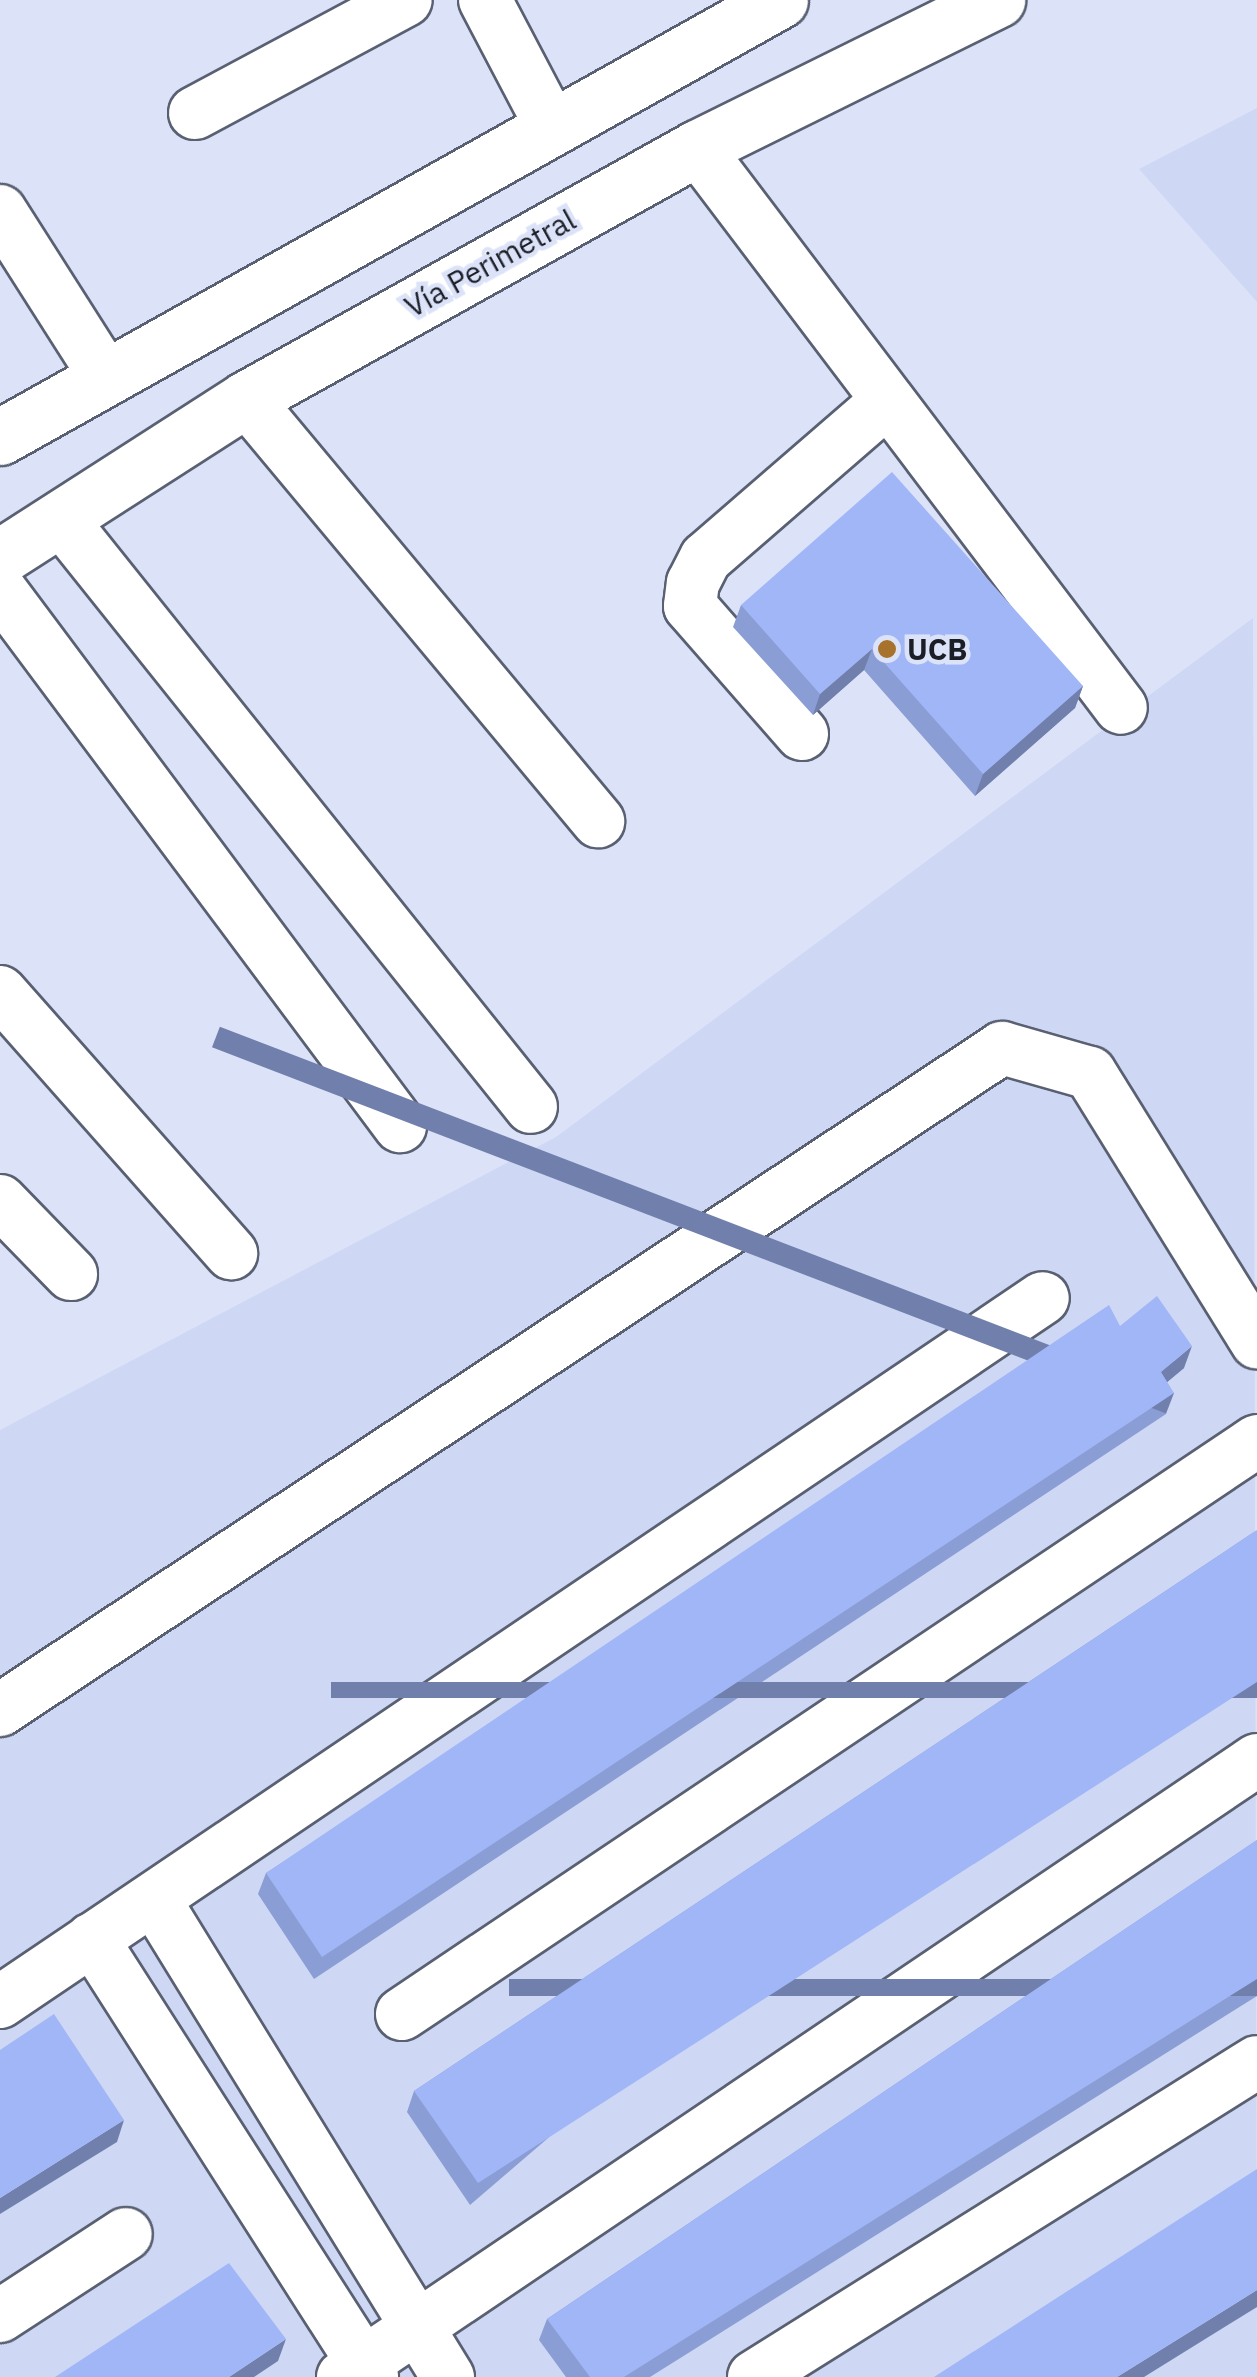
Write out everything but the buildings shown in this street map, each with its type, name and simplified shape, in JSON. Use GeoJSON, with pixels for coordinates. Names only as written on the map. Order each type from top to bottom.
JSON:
{"type":"FeatureCollection","features":[{"type":"Feature","properties":{"kind":"highway"},"geometry":{"type":"LineString","coordinates":[[0,438],[104,374],[780,0]]}},
{"type":"Feature","properties":{"kind":"highway","name":"Vía Perimetral"},"geometry":{"type":"LineString","coordinates":[[0,557],[246,399],[697,148],[997,0]]}},
{"type":"Feature","properties":{"kind":"lane"},"geometry":{"type":"LineString","coordinates":[[195,113],[406,0]]}},
{"type":"Feature","properties":{"kind":"lane"},"geometry":{"type":"LineString","coordinates":[[485,0],[550,124]]}},
{"type":"Feature","properties":{"kind":"lane"},"geometry":{"type":"LineString","coordinates":[[697,148],[886,402],[1122,708]]}},
{"type":"Feature","properties":{"kind":"lane"},"geometry":{"type":"LineString","coordinates":[[0,210],[104,374]]}},
{"type":"Feature","properties":{"kind":"lane"},"geometry":{"type":"LineString","coordinates":[[246,399],[598,821]]}},
{"type":"Feature","properties":{"kind":"lane"},"geometry":{"type":"LineString","coordinates":[[802,734],[690,606],[693,583],[706,558],[886,402]]}},
{"type":"Feature","properties":{"kind":"lane"},"geometry":{"type":"LineString","coordinates":[[60,518],[530,1107]]}},
{"type":"Feature","properties":{"kind":"lane"},"geometry":{"type":"LineString","coordinates":[[0,590],[400,1126]]}},
{"type":"Feature","properties":{"kind":"lane"},"geometry":{"type":"LineString","coordinates":[[0,992],[232,1253]]}},
{"type":"Feature","properties":{"kind":"lane"},"geometry":{"type":"LineString","coordinates":[[0,1710],[1002,1048],[1090,1073],[1257,1342]]}},
{"type":"Feature","properties":{"kind":"lane"},"geometry":{"type":"LineString","coordinates":[[0,1201],[71,1274]]}},
{"type":"Feature","properties":{"kind":"lane"},"geometry":{"type":"LineString","coordinates":[[0,2002],[155,1901],[1043,1298]]}},
{"type":"Feature","properties":{"kind":"lane"},"geometry":{"type":"LineString","coordinates":[[402,2014],[1257,1441]]}},
{"type":"Feature","properties":{"kind":"lane"},"geometry":{"type":"LineString","coordinates":[[92,1939],[359,2372],[417,2327],[1257,1760]]}},
{"type":"Feature","properties":{"kind":"lane"},"geometry":{"type":"LineString","coordinates":[[155,1901],[448,2377]]}},
{"type":"Feature","properties":{"kind":"lane"},"geometry":{"type":"LineString","coordinates":[[754,2377],[1257,2062]]}},
{"type":"Feature","properties":{"kind":"lane"},"geometry":{"type":"LineString","coordinates":[[0,2316],[126,2234]]}},
{"type":"Feature","properties":{"kind":"shaded area"},"geometry":{"type":"Polygon","coordinates":[[[1257,108],[1257,302],[1139,169],[1257,108]]]}},
{"type":"Feature","properties":{"kind":"shaded area"},"geometry":{"type":"Polygon","coordinates":[[[1253,618],[1257,2377],[0,2377],[0,1430],[556,1137],[1253,618]]]}},
{"type":"Feature","properties":{"kind":"place","name":"UCB"},"geometry":{"type":"Point","coordinates":[887,649]}}]}
